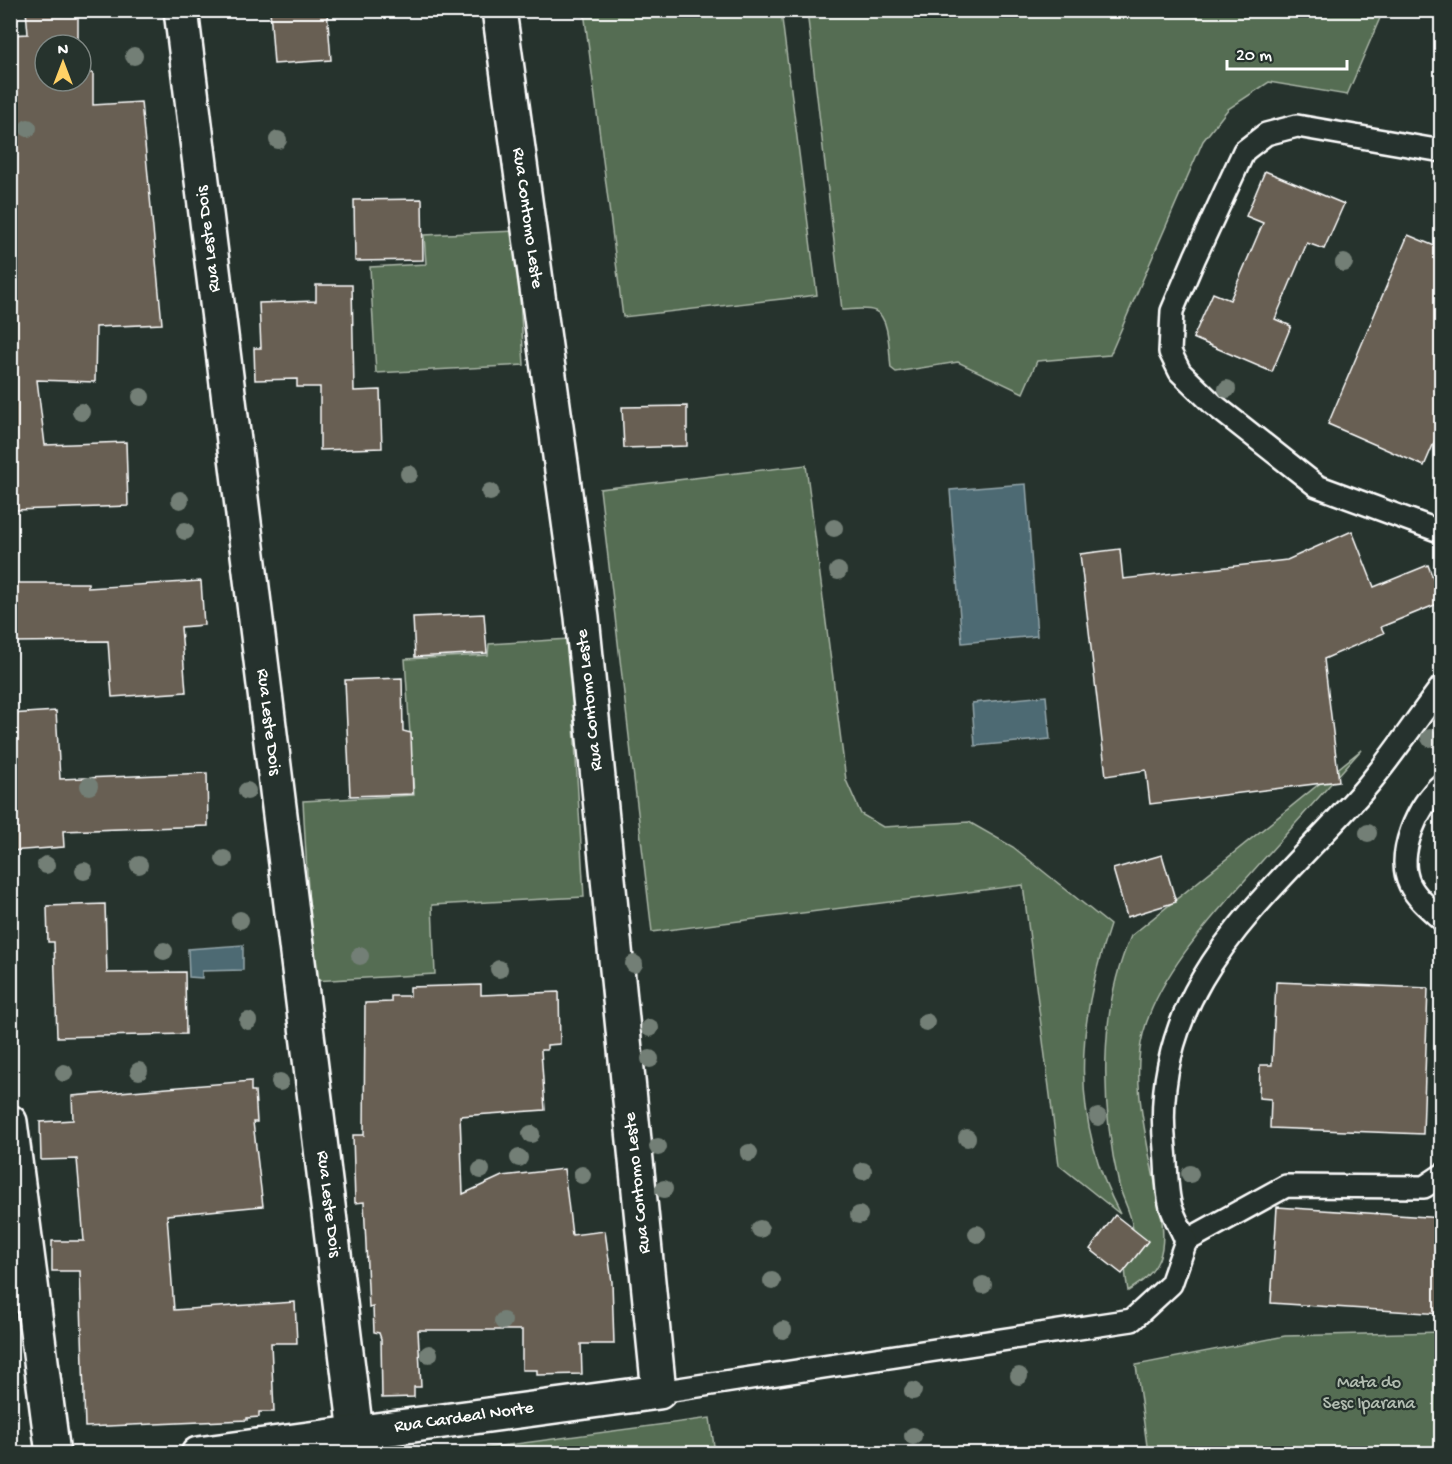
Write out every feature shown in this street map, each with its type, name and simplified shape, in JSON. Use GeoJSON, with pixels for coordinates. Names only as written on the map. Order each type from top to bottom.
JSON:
{"type":"FeatureCollection","features":[{"type":"Feature","properties":{"kind":"street","name":"Rua Leste Dois"},"geometry":{"type":"LineString","coordinates":[[181,10],[356,1433]]}},
{"type":"Feature","properties":{"kind":"street","name":"Rua Contomo Leste"},"geometry":{"type":"LineString","coordinates":[[498,10],[582,617],[659,1392]]}},
{"type":"Feature","properties":{"kind":"street"},"geometry":{"type":"LineString","coordinates":[[10,1122],[53,1454]]}},
{"type":"Feature","properties":{"kind":"street","name":"Rua Cardeal Norte"},"geometry":{"type":"LineString","coordinates":[[198,1454],[659,1392]]}},
{"type":"Feature","properties":{"kind":"lane"},"geometry":{"type":"LineString","coordinates":[[1442,151],[1297,126],[1266,134],[1244,151],[1195,257],[1172,311],[1170,352],[1180,372],[1213,404],[1317,486],[1442,532]]}},
{"type":"Feature","properties":{"kind":"lane"},"geometry":{"type":"LineString","coordinates":[[1186,1241],[1171,1207],[1162,1123],[1164,1077],[1182,1015],[1207,969],[1239,927],[1364,790],[1442,686]]}},
{"type":"Feature","properties":{"kind":"lane"},"geometry":{"type":"LineString","coordinates":[[1442,784],[1418,812],[1410,834],[1406,864],[1410,885],[1442,920]]}},
{"type":"Feature","properties":{"kind":"lane"},"geometry":{"type":"LineString","coordinates":[[659,1392],[1132,1320],[1171,1284],[1186,1241],[1286,1186],[1424,1187],[1442,1175]]}},
{"type":"Feature","properties":{"kind":"green space"},"geometry":{"type":"Polygon","coordinates":[[[807,10],[1383,11],[1347,95],[1269,82],[1228,109],[1203,141],[1110,355],[1037,361],[1023,393],[958,362],[896,372],[891,368],[886,328],[880,314],[867,309],[842,310],[807,10]]]}},
{"type":"Feature","properties":{"kind":"green space"},"geometry":{"type":"Polygon","coordinates":[[[584,11],[781,11],[817,295],[623,317],[584,11]]]}},
{"type":"Feature","properties":{"kind":"green space"},"geometry":{"type":"Polygon","coordinates":[[[516,231],[524,365],[376,373],[370,267],[426,264],[424,235],[516,231]]]}},
{"type":"Feature","properties":{"kind":"green space"},"geometry":{"type":"Polygon","coordinates":[[[806,465],[846,780],[861,814],[883,827],[969,822],[1013,847],[1110,925],[1090,999],[1085,1035],[1084,1071],[1086,1107],[1093,1143],[1104,1179],[1120,1214],[1059,1165],[1023,885],[652,932],[600,489],[806,465]]]}},
{"type":"Feature","properties":{"kind":"green space"},"geometry":{"type":"Polygon","coordinates":[[[569,639],[584,897],[432,905],[435,974],[313,981],[303,801],[414,795],[405,659],[488,655],[489,644],[569,639]]]}},
{"type":"Feature","properties":{"kind":"green space"},"geometry":{"type":"Polygon","coordinates":[[[1361,750],[1192,942],[1176,964],[1151,1010],[1140,1050],[1139,1084],[1163,1238],[1159,1259],[1150,1274],[1128,1291],[1125,1267],[1133,1240],[1133,1229],[1119,1185],[1113,1155],[1106,1092],[1106,1059],[1113,995],[1120,964],[1131,936],[1361,750]]]}},
{"type":"Feature","properties":{"kind":"green space","name":"Mata do Sesc Iparana"},"geometry":{"type":"Polygon","coordinates":[[[1441,1332],[1441,1453],[1148,1453],[1136,1365],[1285,1336],[1441,1332]]]}},
{"type":"Feature","properties":{"kind":"green space"},"geometry":{"type":"Polygon","coordinates":[[[710,1418],[715,1453],[448,1453],[710,1418]]]}},
{"type":"Feature","properties":{"kind":"water"},"geometry":{"type":"Polygon","coordinates":[[[1026,484],[1037,636],[962,643],[950,490],[1026,484]]]}},
{"type":"Feature","properties":{"kind":"water"},"geometry":{"type":"Polygon","coordinates":[[[1046,696],[1050,739],[975,746],[972,703],[1046,696]]]}},
{"type":"Feature","properties":{"kind":"water"},"geometry":{"type":"Polygon","coordinates":[[[243,945],[243,970],[202,971],[202,978],[189,977],[188,949],[243,945]]]}},
{"type":"Feature","properties":{"kind":"building"},"geometry":{"type":"Polygon","coordinates":[[[26,10],[78,10],[78,33],[33,33],[33,93],[93,93],[93,105],[141,102],[162,324],[96,327],[95,382],[37,380],[45,445],[126,442],[128,506],[15,510],[11,417],[16,296],[10,296],[10,35],[28,34],[26,10]]]}},
{"type":"Feature","properties":{"kind":"building"},"geometry":{"type":"Polygon","coordinates":[[[270,10],[327,10],[331,60],[274,64],[270,10]]]}},
{"type":"Feature","properties":{"kind":"building"},"geometry":{"type":"Polygon","coordinates":[[[1265,171],[1344,204],[1324,249],[1307,243],[1275,319],[1291,326],[1272,372],[1193,338],[1213,293],[1230,300],[1263,223],[1246,216],[1265,171]]]}},
{"type":"Feature","properties":{"kind":"building"},"geometry":{"type":"Polygon","coordinates":[[[422,199],[423,260],[355,261],[354,200],[422,199]]]}},
{"type":"Feature","properties":{"kind":"building"},"geometry":{"type":"Polygon","coordinates":[[[1408,235],[1442,249],[1442,424],[1424,466],[1328,424],[1408,235]]]}},
{"type":"Feature","properties":{"kind":"building"},"geometry":{"type":"Polygon","coordinates":[[[316,285],[352,285],[354,391],[380,390],[382,448],[320,450],[320,387],[297,387],[297,379],[255,380],[254,348],[261,348],[259,303],[316,301],[316,285]]]}},
{"type":"Feature","properties":{"kind":"building"},"geometry":{"type":"Polygon","coordinates":[[[687,406],[687,446],[624,448],[622,407],[687,406]]]}},
{"type":"Feature","properties":{"kind":"building"},"geometry":{"type":"Polygon","coordinates":[[[1352,531],[1374,587],[1428,565],[1442,602],[1381,627],[1384,633],[1324,659],[1339,781],[1150,804],[1146,770],[1106,776],[1080,554],[1120,549],[1123,579],[1287,560],[1352,531]]]}},
{"type":"Feature","properties":{"kind":"building"},"geometry":{"type":"Polygon","coordinates":[[[201,581],[204,625],[181,627],[186,692],[112,697],[108,641],[10,642],[10,583],[88,583],[88,588],[201,581]]]}},
{"type":"Feature","properties":{"kind":"building"},"geometry":{"type":"Polygon","coordinates":[[[484,614],[487,653],[415,657],[413,617],[484,614]]]}},
{"type":"Feature","properties":{"kind":"building"},"geometry":{"type":"Polygon","coordinates":[[[402,678],[403,731],[411,733],[413,794],[350,796],[345,680],[402,678]]]}},
{"type":"Feature","properties":{"kind":"building"},"geometry":{"type":"Polygon","coordinates":[[[56,711],[60,779],[207,773],[208,826],[63,831],[64,847],[10,851],[10,714],[56,711]]]}},
{"type":"Feature","properties":{"kind":"building"},"geometry":{"type":"Polygon","coordinates":[[[1162,855],[1176,902],[1127,917],[1113,869],[1162,855]]]}},
{"type":"Feature","properties":{"kind":"building"},"geometry":{"type":"Polygon","coordinates":[[[105,904],[107,973],[185,972],[186,1034],[57,1037],[54,942],[48,942],[47,906],[105,904]]]}},
{"type":"Feature","properties":{"kind":"building"},"geometry":{"type":"Polygon","coordinates":[[[1276,982],[1428,988],[1423,1134],[1270,1128],[1271,1099],[1259,1098],[1260,1065],[1272,1065],[1276,982]]]}},
{"type":"Feature","properties":{"kind":"building"},"geometry":{"type":"Polygon","coordinates":[[[481,985],[481,995],[559,992],[560,1044],[547,1045],[547,1050],[541,1050],[545,1110],[460,1116],[463,1194],[502,1176],[564,1169],[572,1235],[605,1231],[612,1282],[614,1344],[581,1344],[582,1374],[537,1375],[537,1370],[522,1370],[522,1330],[418,1330],[421,1387],[414,1387],[414,1397],[382,1398],[381,1339],[379,1333],[374,1332],[373,1307],[369,1308],[364,1202],[355,1203],[353,1135],[364,1135],[365,1003],[391,1002],[391,996],[410,996],[410,987],[481,985]]]}},
{"type":"Feature","properties":{"kind":"building"},"geometry":{"type":"Polygon","coordinates":[[[251,1081],[251,1091],[255,1091],[257,1122],[253,1122],[263,1206],[167,1215],[174,1310],[295,1302],[297,1343],[271,1343],[274,1412],[259,1412],[259,1417],[247,1418],[247,1420],[85,1427],[80,1271],[52,1271],[52,1241],[84,1241],[77,1159],[41,1160],[40,1122],[73,1120],[72,1096],[251,1081]]]}},
{"type":"Feature","properties":{"kind":"building"},"geometry":{"type":"Polygon","coordinates":[[[1277,1207],[1442,1218],[1442,1314],[1271,1303],[1277,1207]]]}},
{"type":"Feature","properties":{"kind":"building"},"geometry":{"type":"Polygon","coordinates":[[[1115,1215],[1148,1241],[1122,1274],[1090,1249],[1115,1215]]]}}]}
